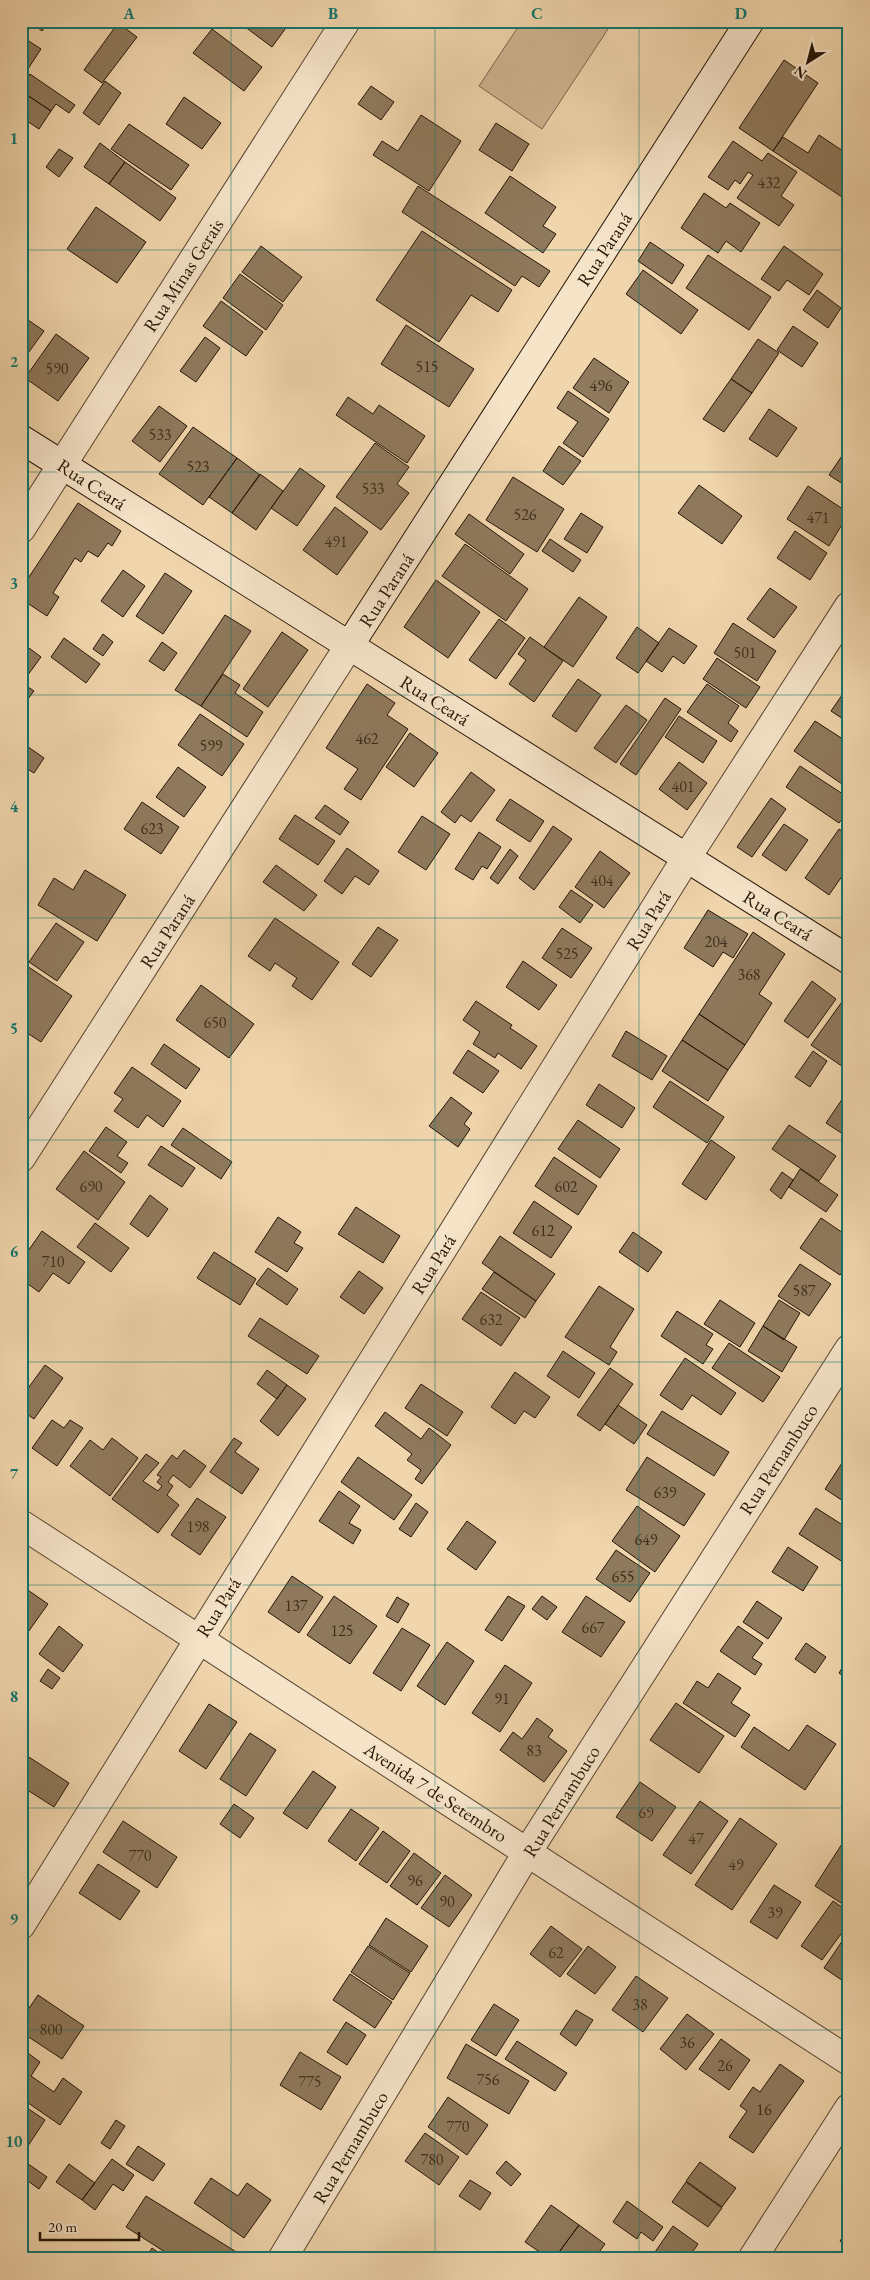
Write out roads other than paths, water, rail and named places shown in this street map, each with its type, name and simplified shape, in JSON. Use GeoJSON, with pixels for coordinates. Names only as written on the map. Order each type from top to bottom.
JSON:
{"type":"FeatureCollection","features":[{"type":"Feature","properties":{"kind":"street","name":"Rua Minas Gerais"},"geometry":{"type":"LineString","coordinates":[[21,528],[346,21]]}},
{"type":"Feature","properties":{"kind":"street","name":"Rua Paraná"},"geometry":{"type":"LineString","coordinates":[[21,1158],[750,21]]}},
{"type":"Feature","properties":{"kind":"street","name":"Rua Ceará"},"geometry":{"type":"LineString","coordinates":[[21,439],[849,960]]}},
{"type":"Feature","properties":{"kind":"street","name":"Rua Pará"},"geometry":{"type":"LineString","coordinates":[[21,1925],[198,1638],[687,857],[849,606]]}},
{"type":"Feature","properties":{"kind":"street","name":"Rua Pernambuco"},"geometry":{"type":"LineString","coordinates":[[282,2259],[528,1851],[849,1349]]}},
{"type":"Feature","properties":{"kind":"street","name":"Avenida 7 de Setembro"},"geometry":{"type":"LineString","coordinates":[[21,1524],[528,1851],[849,2061]]}},
{"type":"Feature","properties":{"kind":"street"},"geometry":{"type":"LineString","coordinates":[[752,2259],[849,2108]]}}]}
